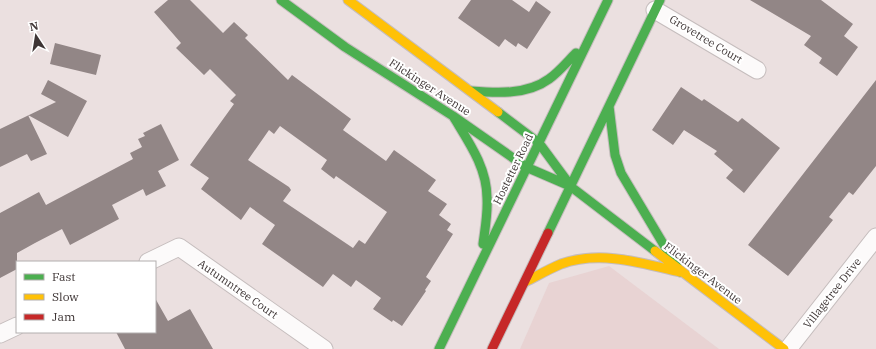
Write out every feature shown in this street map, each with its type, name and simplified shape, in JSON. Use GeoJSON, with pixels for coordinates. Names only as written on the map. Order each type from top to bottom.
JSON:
{"type":"FeatureCollection","features":[{"type":"Feature","properties":{"kind":"main road","name":"Flickinger Avenue"},"geometry":{"type":"LineString","coordinates":[[281,0],[345,47],[453,116],[526,167],[570,186],[680,272],[784,349]]}},
{"type":"Feature","properties":{"kind":"main road","name":"Flickinger Avenue"},"geometry":{"type":"LineString","coordinates":[[348,0],[471,91],[538,143],[570,186]]}},
{"type":"Feature","properties":{"kind":"main road","name":"Hostetter Road"},"geometry":{"type":"LineString","coordinates":[[439,349],[608,0]]}},
{"type":"Feature","properties":{"kind":"main road"},"geometry":{"type":"LineString","coordinates":[[492,349],[657,5]]}},
{"type":"Feature","properties":{"kind":"main road"},"geometry":{"type":"LineString","coordinates":[[471,91],[495,93],[524,90],[550,79],[588,41]]}},
{"type":"Feature","properties":{"kind":"main road"},"geometry":{"type":"LineString","coordinates":[[609,106],[615,154],[621,173],[680,272]]}},
{"type":"Feature","properties":{"kind":"main road"},"geometry":{"type":"LineString","coordinates":[[453,116],[476,156],[486,181],[488,206],[481,262]]}},
{"type":"Feature","properties":{"kind":"main road"},"geometry":{"type":"LineString","coordinates":[[525,282],[563,263],[598,257],[626,260],[680,272]]}},
{"type":"Feature","properties":{"kind":"street","name":"Grovetree Court"},"geometry":{"type":"LineString","coordinates":[[657,5],[757,70]]}},
{"type":"Feature","properties":{"kind":"street","name":"Villagetree Drive"},"geometry":{"type":"LineString","coordinates":[[788,349],[876,237]]}},
{"type":"Feature","properties":{"kind":"street","name":"Autumntree Court"},"geometry":{"type":"LineString","coordinates":[[150,261],[179,247],[324,349]]}},
{"type":"Feature","properties":{"kind":"street"},"geometry":{"type":"LineString","coordinates":[[0,334],[16,326]]}},
{"type":"Feature","properties":{"kind":"shaded area"},"geometry":{"type":"Polygon","coordinates":[[[609,266],[719,349],[520,349],[549,283],[609,266]]]}},
{"type":"Feature","properties":{"kind":"building"},"geometry":{"type":"Polygon","coordinates":[[[168,0],[190,0],[223,33],[234,22],[248,35],[245,38],[288,80],[292,75],[351,119],[343,130],[386,161],[394,150],[436,180],[428,191],[447,204],[439,215],[451,224],[447,230],[453,234],[426,277],[431,281],[425,290],[426,291],[402,326],[393,320],[392,322],[373,309],[381,298],[356,280],[351,287],[333,274],[323,287],[262,244],[275,225],[250,207],[241,220],[201,189],[209,178],[190,165],[234,104],[230,101],[236,95],[210,69],[204,75],[176,48],[181,43],[154,12],[168,0]],[[280,126],[274,134],[269,130],[248,160],[289,187],[291,190],[283,201],[353,248],[359,240],[365,244],[387,212],[336,176],[334,179],[321,169],[327,160],[280,126]]]}},
{"type":"Feature","properties":{"kind":"building"},"geometry":{"type":"Polygon","coordinates":[[[471,0],[512,0],[529,12],[536,1],[551,12],[527,49],[518,43],[516,47],[505,39],[499,47],[458,18],[471,0]]]}},
{"type":"Feature","properties":{"kind":"building"},"geometry":{"type":"Polygon","coordinates":[[[750,0],[821,0],[853,24],[844,36],[858,47],[837,76],[819,63],[822,58],[804,45],[811,36],[750,0]]]}},
{"type":"Feature","properties":{"kind":"building"},"geometry":{"type":"Polygon","coordinates":[[[55,43],[101,55],[96,75],[50,64],[55,43]]]}},
{"type":"Feature","properties":{"kind":"building"},"geometry":{"type":"Polygon","coordinates":[[[48,80],[87,101],[68,137],[28,115],[56,102],[41,94],[48,80]]]}},
{"type":"Feature","properties":{"kind":"building"},"geometry":{"type":"Polygon","coordinates":[[[876,80],[876,166],[853,195],[849,192],[829,217],[833,220],[788,276],[748,245],[876,80]]]}},
{"type":"Feature","properties":{"kind":"building"},"geometry":{"type":"Polygon","coordinates":[[[681,87],[702,101],[704,99],[738,122],[742,118],[780,148],[744,193],[726,178],[733,170],[714,154],[717,151],[684,130],[673,145],[652,130],[681,87]]]}},
{"type":"Feature","properties":{"kind":"building"},"geometry":{"type":"Polygon","coordinates":[[[28,115],[47,154],[31,161],[27,154],[0,167],[0,129],[28,115]]]}},
{"type":"Feature","properties":{"kind":"building"},"geometry":{"type":"Polygon","coordinates":[[[161,124],[179,160],[158,171],[166,186],[146,196],[143,189],[112,205],[119,219],[70,245],[62,229],[35,243],[17,253],[16,270],[0,278],[0,213],[39,192],[46,205],[133,159],[130,153],[142,147],[138,139],[145,136],[143,133],[161,124]]]}},
{"type":"Feature","properties":{"kind":"building"},"geometry":{"type":"Polygon","coordinates":[[[156,300],[168,321],[190,309],[213,349],[125,349],[117,333],[156,333],[156,300]]]}},
{"type":"Feature","properties":{"kind":"traffic: fast"},"geometry":{"type":"LineString","coordinates":[[281,0],[345,47],[453,116],[526,167],[570,186],[655,251]]}},
{"type":"Feature","properties":{"kind":"traffic: fast"},"geometry":{"type":"LineString","coordinates":[[439,349],[608,0]]}},
{"type":"Feature","properties":{"kind":"traffic: fast"},"geometry":{"type":"LineString","coordinates":[[548,233],[660,0]]}},
{"type":"Feature","properties":{"kind":"traffic: fast"},"geometry":{"type":"LineString","coordinates":[[471,91],[512,92],[531,88],[553,76],[576,53]]}},
{"type":"Feature","properties":{"kind":"traffic: fast"},"geometry":{"type":"LineString","coordinates":[[609,106],[615,155],[621,173],[680,272]]}},
{"type":"Feature","properties":{"kind":"traffic: fast"},"geometry":{"type":"LineString","coordinates":[[498,112],[539,143],[570,185]]}},
{"type":"Feature","properties":{"kind":"traffic: fast"},"geometry":{"type":"LineString","coordinates":[[453,116],[476,155],[484,176],[487,204],[483,244]]}},
{"type":"Feature","properties":{"kind":"traffic: slow"},"geometry":{"type":"LineString","coordinates":[[348,0],[498,112]]}},
{"type":"Feature","properties":{"kind":"traffic: slow"},"geometry":{"type":"LineString","coordinates":[[655,251],[784,349]]}},
{"type":"Feature","properties":{"kind":"traffic: slow"},"geometry":{"type":"LineString","coordinates":[[525,282],[561,264],[591,258],[621,259],[680,272]]}},
{"type":"Feature","properties":{"kind":"traffic: jam"},"geometry":{"type":"LineString","coordinates":[[492,349],[548,233]]}}]}
